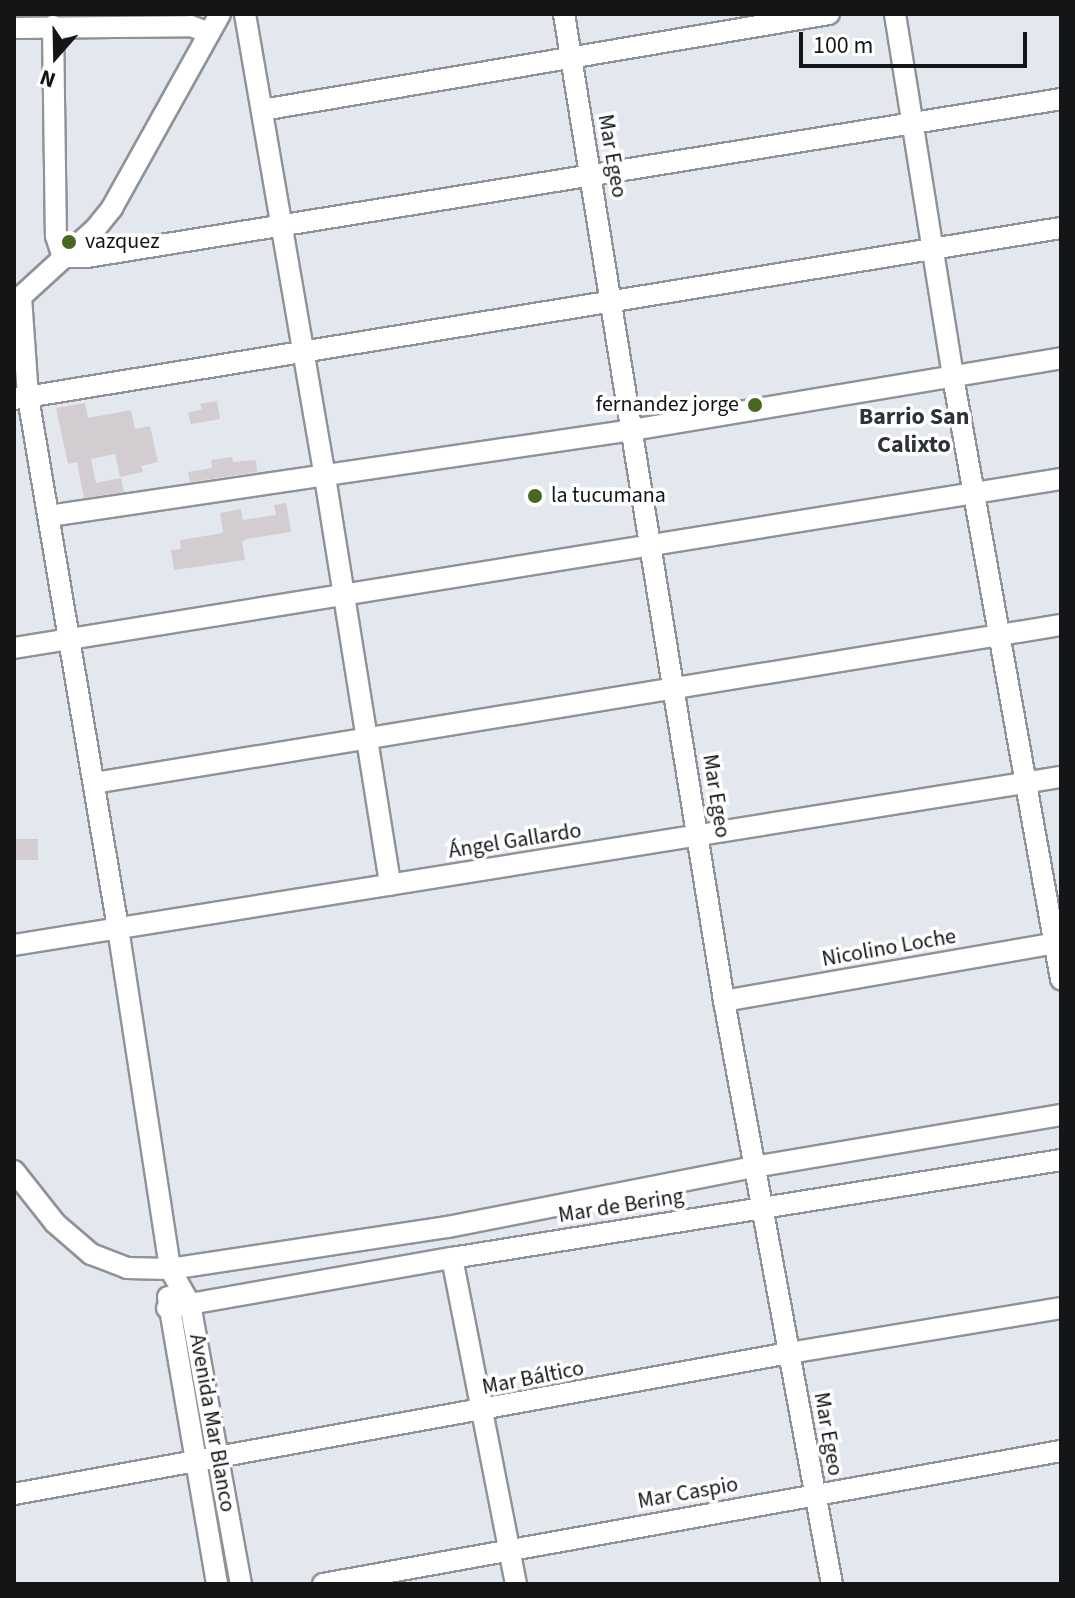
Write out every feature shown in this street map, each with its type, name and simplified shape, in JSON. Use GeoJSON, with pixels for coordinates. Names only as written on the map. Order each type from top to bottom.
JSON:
{"type":"FeatureCollection","features":[{"type":"Feature","properties":{"kind":"street"},"geometry":{"type":"LineString","coordinates":[[190,1304],[170,1269],[118,928],[67,640],[49,516],[21,398],[17,300],[96,228],[112,208],[207,32],[220,14]]}},
{"type":"Feature","properties":{"kind":"street"},"geometry":{"type":"LineString","coordinates":[[245,14],[325,477],[390,885]]}},
{"type":"Feature","properties":{"kind":"street","name":"Mar Egeo"},"geometry":{"type":"LineString","coordinates":[[564,14],[724,1001],[832,1584]]}},
{"type":"Feature","properties":{"kind":"street"},"geometry":{"type":"LineString","coordinates":[[262,110],[829,14]]}},
{"type":"Feature","properties":{"kind":"street"},"geometry":{"type":"LineString","coordinates":[[895,14],[997,635],[1058,943],[1061,979]]}},
{"type":"Feature","properties":{"kind":"street"},"geometry":{"type":"LineString","coordinates":[[53,26],[56,236],[63,257]]}},
{"type":"Feature","properties":{"kind":"street"},"geometry":{"type":"LineString","coordinates":[[14,28],[191,26],[207,32]]}},
{"type":"Feature","properties":{"kind":"street"},"geometry":{"type":"LineString","coordinates":[[63,257],[87,257],[1061,99]]}},
{"type":"Feature","properties":{"kind":"street"},"geometry":{"type":"LineString","coordinates":[[21,398],[1061,228]]}},
{"type":"Feature","properties":{"kind":"street"},"geometry":{"type":"LineString","coordinates":[[49,516],[632,430],[1061,358]]}},
{"type":"Feature","properties":{"kind":"street"},"geometry":{"type":"LineString","coordinates":[[14,648],[1061,479]]}},
{"type":"Feature","properties":{"kind":"street"},"geometry":{"type":"LineString","coordinates":[[94,783],[1061,625]]}},
{"type":"Feature","properties":{"kind":"street","name":"Ángel Gallardo"},"geometry":{"type":"LineString","coordinates":[[14,945],[1061,777]]}},
{"type":"Feature","properties":{"kind":"street","name":"Nicolino Loche"},"geometry":{"type":"LineString","coordinates":[[724,1001],[1058,943]]}},
{"type":"Feature","properties":{"kind":"street"},"geometry":{"type":"LineString","coordinates":[[14,1171],[55,1223],[91,1254],[127,1268],[170,1269],[448,1227],[754,1167],[1061,1115]]}},
{"type":"Feature","properties":{"kind":"street","name":"Mar de Bering"},"geometry":{"type":"LineString","coordinates":[[167,1308],[452,1258],[1061,1160]]}},
{"type":"Feature","properties":{"kind":"street"},"geometry":{"type":"LineString","coordinates":[[452,1258],[516,1584]]}},
{"type":"Feature","properties":{"kind":"street","name":"Avenida Mar Blanco"},"geometry":{"type":"LineString","coordinates":[[170,1269],[167,1308],[217,1584]]}},
{"type":"Feature","properties":{"kind":"street","name":"Avenida Mar Blanco"},"geometry":{"type":"LineString","coordinates":[[190,1304],[241,1584]]}},
{"type":"Feature","properties":{"kind":"street","name":"Mar Báltico"},"geometry":{"type":"LineString","coordinates":[[14,1494],[483,1412],[789,1353],[1061,1308]]}},
{"type":"Feature","properties":{"kind":"street","name":"Mar Caspio"},"geometry":{"type":"LineString","coordinates":[[323,1584],[509,1548],[1061,1451]]}},
{"type":"Feature","properties":{"kind":"building"},"geometry":{"type":"Polygon","coordinates":[[[217,401],[220,419],[191,424],[188,413],[202,409],[200,404],[217,401]]]}},
{"type":"Feature","properties":{"kind":"building"},"geometry":{"type":"Polygon","coordinates":[[[85,403],[88,418],[131,410],[135,429],[150,426],[158,462],[141,466],[143,472],[120,477],[115,454],[91,459],[96,483],[121,478],[124,492],[84,498],[77,462],[68,464],[56,408],[85,403]]]}},
{"type":"Feature","properties":{"kind":"building"},"geometry":{"type":"Polygon","coordinates":[[[232,457],[233,462],[256,460],[257,472],[190,482],[188,472],[212,468],[211,460],[232,457]]]}},
{"type":"Feature","properties":{"kind":"building"},"geometry":{"type":"Polygon","coordinates":[[[286,503],[291,532],[246,539],[242,542],[245,560],[174,570],[171,550],[181,549],[180,540],[223,533],[220,513],[241,509],[243,520],[276,515],[274,505],[286,503]]]}},
{"type":"Feature","properties":{"kind":"building"},"geometry":{"type":"Polygon","coordinates":[[[14,839],[38,839],[38,860],[14,860],[14,839]]]}},
{"type":"Feature","properties":{"kind":"place","name":"vazquez"},"geometry":{"type":"Point","coordinates":[69,242]}},
{"type":"Feature","properties":{"kind":"place","name":"fernandez jorge"},"geometry":{"type":"Point","coordinates":[755,405]}},
{"type":"Feature","properties":{"kind":"place","name":"la tucumana"},"geometry":{"type":"Point","coordinates":[535,496]}},
{"type":"Feature","properties":{"kind":"district","name":"Barrio San Calixto"},"geometry":{"type":"Point","coordinates":[914,431]}}]}
